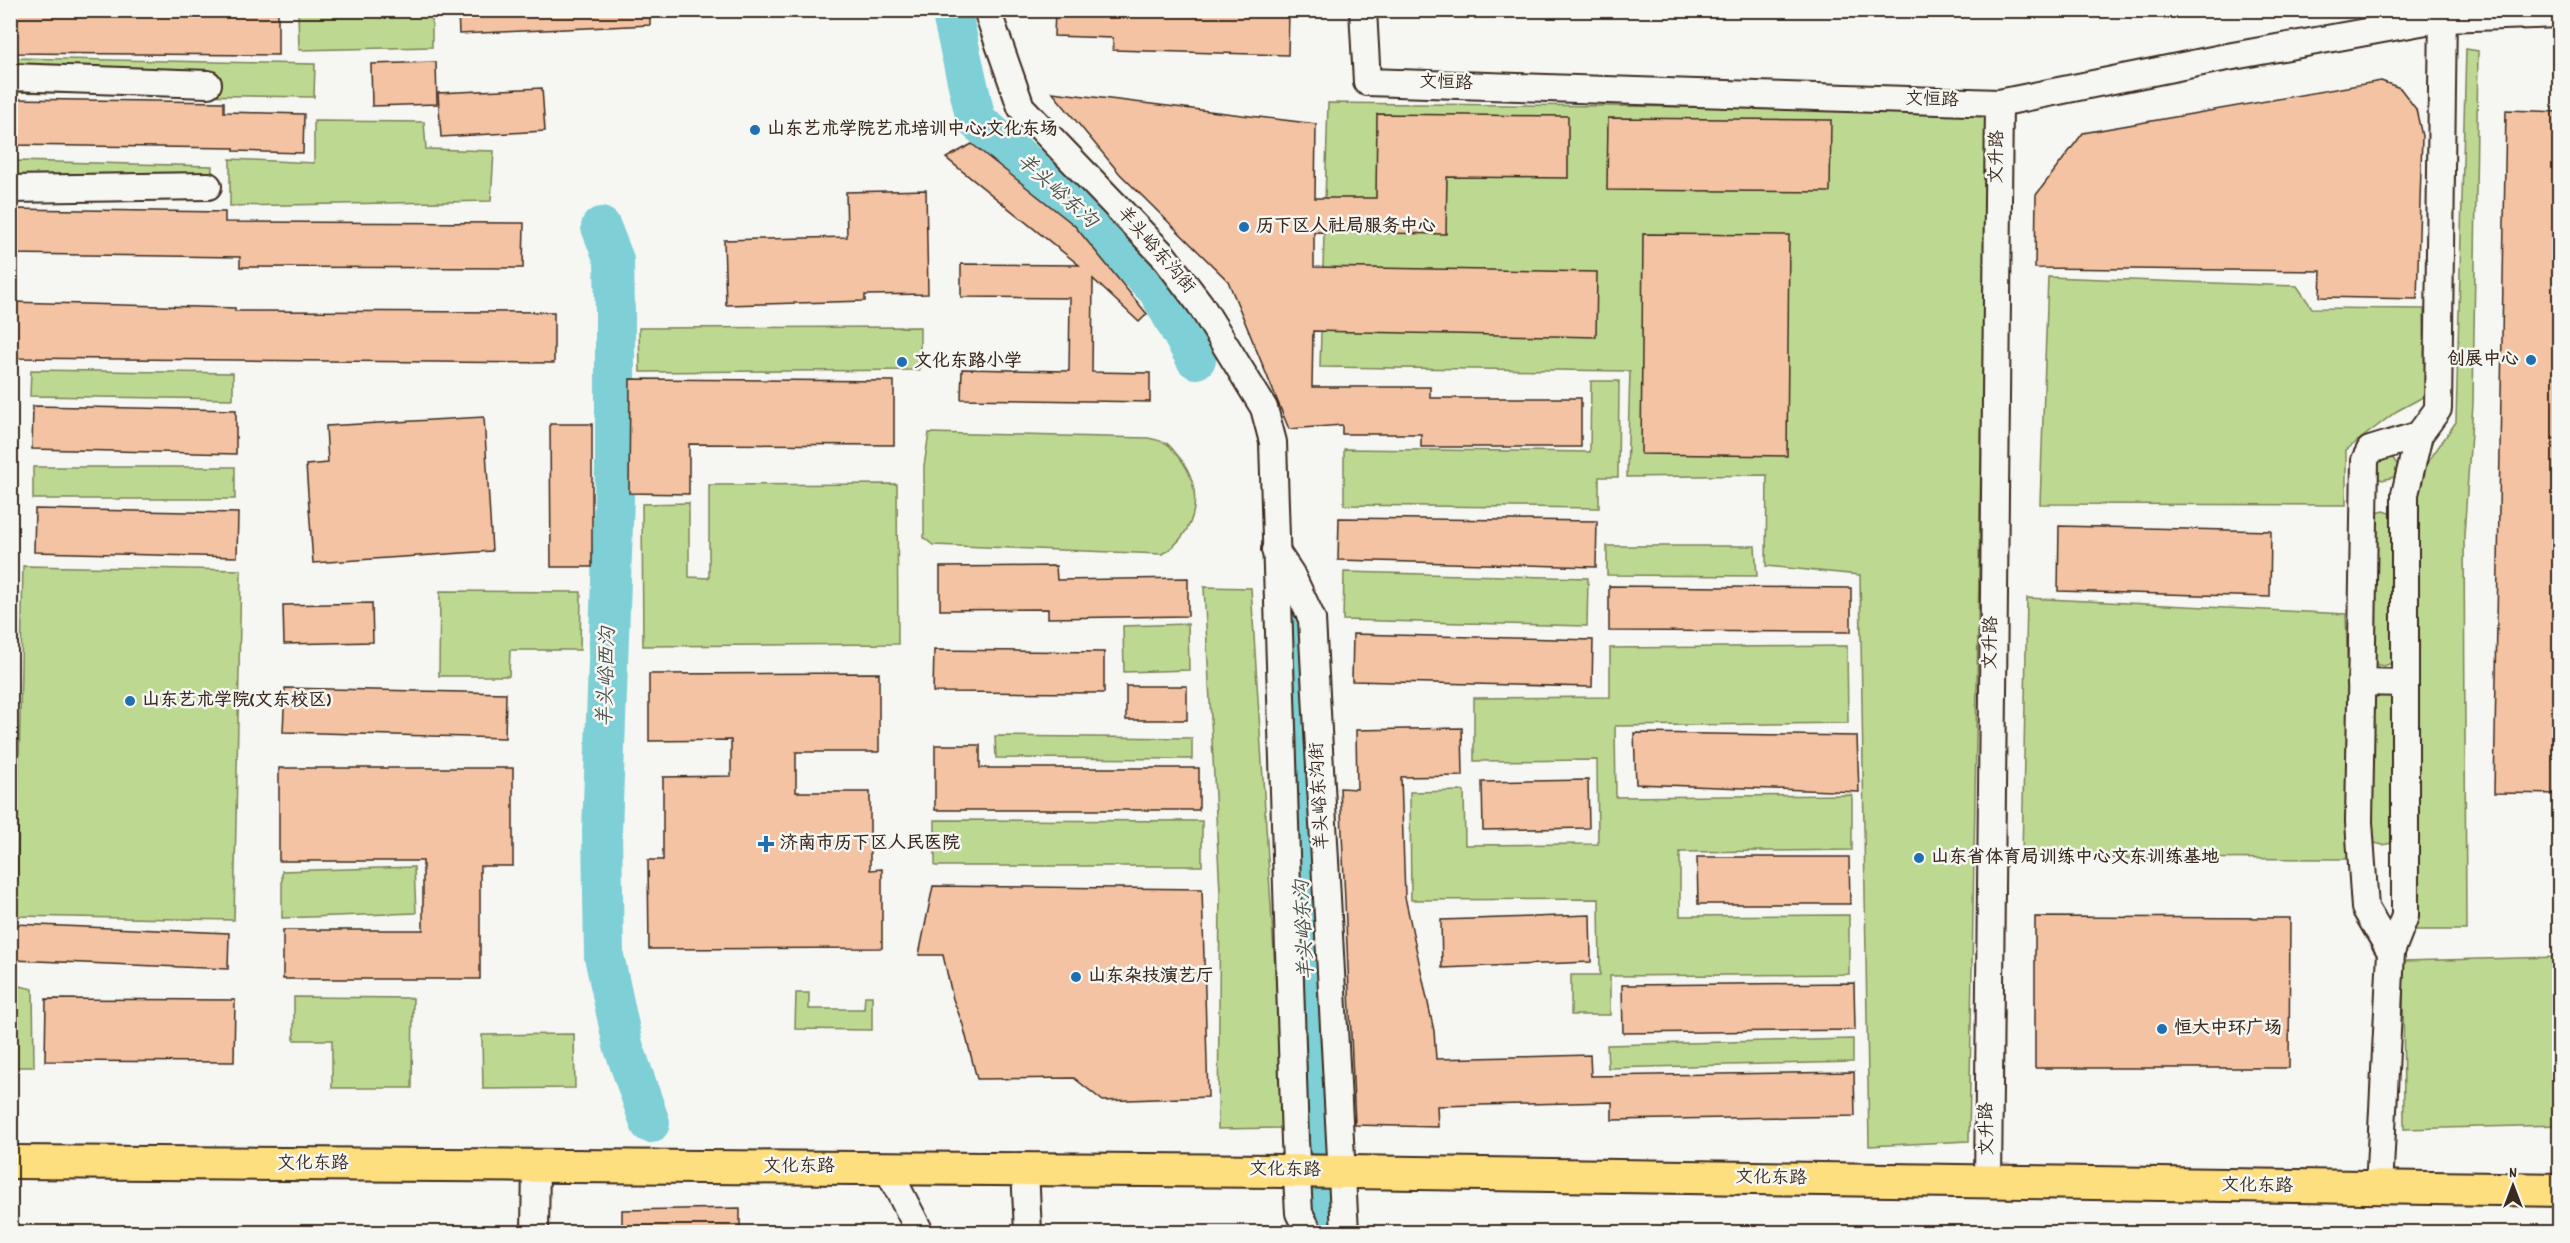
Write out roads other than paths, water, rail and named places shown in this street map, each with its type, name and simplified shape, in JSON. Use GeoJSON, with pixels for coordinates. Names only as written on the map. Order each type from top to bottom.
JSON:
{"type":"FeatureCollection","features":[{"type":"Feature","properties":{"kind":"main road","name":"文化东路"},"geometry":{"type":"LineString","coordinates":[[10,1162],[1296,1171],[2559,1190]]}},
{"type":"Feature","properties":{"kind":"street","name":"羊头峪东沟街"},"geometry":{"type":"LineString","coordinates":[[987,10],[1021,107],[1162,254],[1200,304],[1264,408],[1273,442],[1296,1171],[1299,1213],[1308,1233]]}},
{"type":"Feature","properties":{"kind":"street","name":"文恒路"},"geometry":{"type":"LineString","coordinates":[[1363,10],[1367,82],[1998,103],[2443,14],[2559,14]]}},
{"type":"Feature","properties":{"kind":"street"},"geometry":{"type":"LineString","coordinates":[[2379,1189],[2391,952],[2405,916],[2405,494],[2419,435],[2438,409],[2443,14]]}},
{"type":"Feature","properties":{"kind":"street"},"geometry":{"type":"LineString","coordinates":[[10,77],[208,84]]}},
{"type":"Feature","properties":{"kind":"street","name":"文升路"},"geometry":{"type":"LineString","coordinates":[[1988,1182],[1998,103]]}},
{"type":"Feature","properties":{"kind":"street"},"geometry":{"type":"LineString","coordinates":[[10,189],[208,186]]}},
{"type":"Feature","properties":{"kind":"street"},"geometry":{"type":"LineString","coordinates":[[2391,952],[2365,908],[2359,822],[2365,460],[2370,450],[2419,435]]}},
{"type":"Feature","properties":{"kind":"street"},"geometry":{"type":"LineString","coordinates":[[2364,495],[2405,494]]}},
{"type":"Feature","properties":{"kind":"street","name":"羊头峪东沟街"},"geometry":{"type":"LineString","coordinates":[[1275,550],[1291,574],[1312,619],[1345,1233]]}},
{"type":"Feature","properties":{"kind":"street"},"geometry":{"type":"LineString","coordinates":[[2361,682],[2405,683]]}},
{"type":"Feature","properties":{"kind":"street"},"geometry":{"type":"LineString","coordinates":[[535,1233],[536,1165]]}},
{"type":"Feature","properties":{"kind":"street"},"geometry":{"type":"LineString","coordinates":[[887,1168],[920,1233]]}},
{"type":"Feature","properties":{"kind":"street"},"geometry":{"type":"LineString","coordinates":[[1025,1169],[1028,1233]]}},
{"type":"Feature","properties":{"kind":"waterway","name":"羊头峪东沟"},"geometry":{"type":"LineString","coordinates":[[951,10],[976,120],[1074,205],[1158,290],[1196,359]]}},
{"type":"Feature","properties":{"kind":"waterway","name":"羊头峪西沟"},"geometry":{"type":"LineString","coordinates":[[601,227],[614,260],[615,317],[615,469],[602,831],[604,956],[623,1045],[650,1123]]}},
{"type":"Feature","properties":{"kind":"waterway","name":"羊头峪东沟"},"geometry":{"type":"LineString","coordinates":[[1292,628],[1319,1232]]}},
{"type":"Feature","properties":{"kind":"place","name":"山东艺术学院艺术培训中心;文化东场"},"geometry":{"type":"Point","coordinates":[755,130]}},
{"type":"Feature","properties":{"kind":"place","name":"历下区人社局服务中心"},"geometry":{"type":"Point","coordinates":[1244,227]}},
{"type":"Feature","properties":{"kind":"place","name":"创展中心"},"geometry":{"type":"Point","coordinates":[2531,360]}},
{"type":"Feature","properties":{"kind":"place","name":"文化东路小学"},"geometry":{"type":"Point","coordinates":[902,362]}},
{"type":"Feature","properties":{"kind":"place","name":"山东艺术学院(文东校区)"},"geometry":{"type":"Point","coordinates":[130,701]}},
{"type":"Feature","properties":{"kind":"place","name":"济南市历下区人民医院"},"geometry":{"type":"Point","coordinates":[766,844]}},
{"type":"Feature","properties":{"kind":"place","name":"山东省体育局训练中心文东训练基地"},"geometry":{"type":"Point","coordinates":[1919,858]}},
{"type":"Feature","properties":{"kind":"place","name":"山东杂技演艺厅"},"geometry":{"type":"Point","coordinates":[1076,977]}},
{"type":"Feature","properties":{"kind":"place","name":"恒大中环广场"},"geometry":{"type":"Point","coordinates":[2162,1029]}}]}
